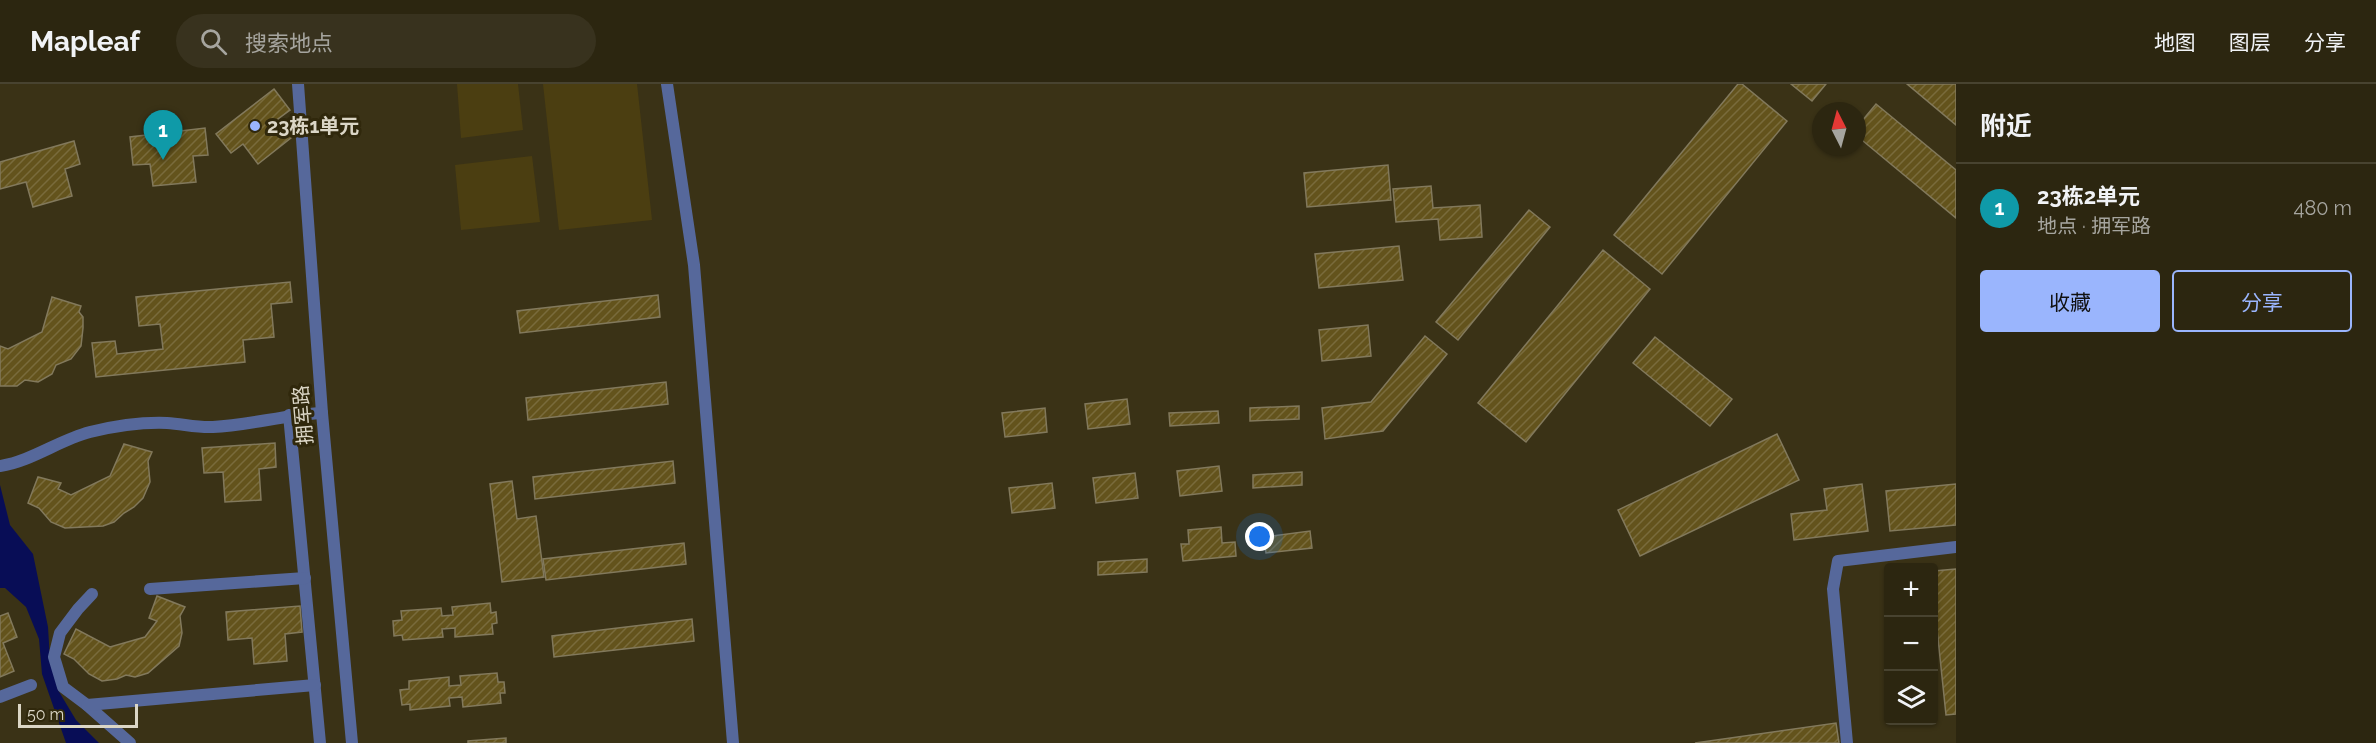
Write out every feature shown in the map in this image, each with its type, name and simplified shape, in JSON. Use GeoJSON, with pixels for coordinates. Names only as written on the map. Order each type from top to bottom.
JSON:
{"type":"FeatureCollection","features":[{"type":"Feature","properties":{"kind":"street","name":"拥军路"},"geometry":{"type":"LineString","coordinates":[[298,84],[322,413],[352,743]]}},
{"type":"Feature","properties":{"kind":"street"},"geometry":{"type":"LineString","coordinates":[[666,84],[694,265],[733,743]]}},
{"type":"Feature","properties":{"kind":"street"},"geometry":{"type":"LineString","coordinates":[[0,466],[14,464],[88,432],[133,423],[210,427],[249,424],[289,415],[322,413]]}},
{"type":"Feature","properties":{"kind":"street"},"geometry":{"type":"LineString","coordinates":[[289,415],[320,743]]}},
{"type":"Feature","properties":{"kind":"street"},"geometry":{"type":"LineString","coordinates":[[1846,743],[1833,590],[1838,561],[1956,547]]}},
{"type":"Feature","properties":{"kind":"street"},"geometry":{"type":"LineString","coordinates":[[150,589],[305,578]]}},
{"type":"Feature","properties":{"kind":"street"},"geometry":{"type":"LineString","coordinates":[[92,594],[60,633],[54,657],[63,687],[130,743]]}},
{"type":"Feature","properties":{"kind":"street"},"geometry":{"type":"LineString","coordinates":[[0,697],[31,685]]}},
{"type":"Feature","properties":{"kind":"street"},"geometry":{"type":"LineString","coordinates":[[87,705],[315,685]]}},
{"type":"Feature","properties":{"kind":"shaded area"},"geometry":{"type":"Polygon","coordinates":[[[457,84],[518,84],[523,130],[461,138],[457,84]]]}},
{"type":"Feature","properties":{"kind":"shaded area"},"geometry":{"type":"Polygon","coordinates":[[[543,84],[637,84],[652,220],[559,230],[543,84]]]}},
{"type":"Feature","properties":{"kind":"shaded area"},"geometry":{"type":"Polygon","coordinates":[[[532,156],[540,222],[461,230],[455,165],[532,156]]]}},
{"type":"Feature","properties":{"kind":"shaded area"},"geometry":{"type":"Polygon","coordinates":[[[0,485],[10,525],[33,554],[48,627],[50,660],[58,690],[76,720],[99,743],[66,743],[42,674],[39,639],[26,607],[5,588],[0,588],[0,485]]]}},
{"type":"Feature","properties":{"kind":"building"},"geometry":{"type":"Polygon","coordinates":[[[1738,84],[1742,84],[1787,121],[1662,274],[1614,235],[1738,84]]]}},
{"type":"Feature","properties":{"kind":"building"},"geometry":{"type":"Polygon","coordinates":[[[1791,84],[1826,84],[1812,101],[1791,84]]]}},
{"type":"Feature","properties":{"kind":"building"},"geometry":{"type":"Polygon","coordinates":[[[1907,84],[1956,84],[1956,125],[1907,84]]]}},
{"type":"Feature","properties":{"kind":"building","name":"23栋1单元"},"geometry":{"type":"Polygon","coordinates":[[[274,89],[290,110],[278,119],[292,137],[258,164],[243,144],[231,153],[216,134],[274,89]]]}},
{"type":"Feature","properties":{"kind":"building"},"geometry":{"type":"Polygon","coordinates":[[[1876,104],[1956,170],[1956,218],[1866,143],[1866,116],[1876,104]]]}},
{"type":"Feature","properties":{"kind":"building"},"geometry":{"type":"Polygon","coordinates":[[[205,128],[208,155],[193,156],[196,182],[153,186],[150,164],[133,165],[130,137],[205,128]]]}},
{"type":"Feature","properties":{"kind":"building"},"geometry":{"type":"Polygon","coordinates":[[[74,141],[80,164],[65,169],[72,196],[33,207],[26,182],[0,189],[0,162],[74,141]]]}},
{"type":"Feature","properties":{"kind":"building"},"geometry":{"type":"Polygon","coordinates":[[[1388,165],[1391,200],[1307,207],[1304,173],[1388,165]]]}},
{"type":"Feature","properties":{"kind":"building"},"geometry":{"type":"Polygon","coordinates":[[[1431,186],[1433,208],[1480,205],[1482,237],[1440,240],[1438,219],[1396,222],[1393,189],[1431,186]]]}},
{"type":"Feature","properties":{"kind":"building"},"geometry":{"type":"Polygon","coordinates":[[[1529,210],[1550,227],[1458,340],[1436,322],[1529,210]]]}},
{"type":"Feature","properties":{"kind":"building"},"geometry":{"type":"Polygon","coordinates":[[[1399,246],[1403,280],[1319,288],[1315,254],[1399,246]]]}},
{"type":"Feature","properties":{"kind":"building"},"geometry":{"type":"Polygon","coordinates":[[[1603,250],[1650,289],[1526,442],[1478,403],[1603,250]]]}},
{"type":"Feature","properties":{"kind":"building"},"geometry":{"type":"Polygon","coordinates":[[[290,282],[292,302],[271,304],[274,337],[243,340],[245,362],[96,377],[92,343],[115,341],[117,354],[163,349],[160,324],[139,326],[136,297],[290,282]]]}},
{"type":"Feature","properties":{"kind":"building"},"geometry":{"type":"Polygon","coordinates":[[[658,295],[660,317],[520,333],[517,311],[658,295]]]}},
{"type":"Feature","properties":{"kind":"building"},"geometry":{"type":"Polygon","coordinates":[[[52,297],[81,306],[79,312],[83,317],[83,328],[81,346],[71,359],[56,365],[52,374],[38,382],[25,380],[17,386],[0,386],[0,346],[8,349],[42,332],[52,297]]]}},
{"type":"Feature","properties":{"kind":"building"},"geometry":{"type":"Polygon","coordinates":[[[1368,325],[1371,356],[1322,361],[1319,330],[1368,325]]]}},
{"type":"Feature","properties":{"kind":"building"},"geometry":{"type":"Polygon","coordinates":[[[1425,336],[1447,354],[1383,431],[1325,439],[1322,408],[1371,402],[1425,336]]]}},
{"type":"Feature","properties":{"kind":"building"},"geometry":{"type":"Polygon","coordinates":[[[1655,337],[1732,399],[1710,426],[1633,363],[1655,337]]]}},
{"type":"Feature","properties":{"kind":"building"},"geometry":{"type":"Polygon","coordinates":[[[666,382],[668,404],[528,420],[526,398],[666,382]]]}},
{"type":"Feature","properties":{"kind":"building"},"geometry":{"type":"Polygon","coordinates":[[[1127,399],[1130,424],[1088,429],[1085,404],[1127,399]]]}},
{"type":"Feature","properties":{"kind":"building"},"geometry":{"type":"Polygon","coordinates":[[[1299,406],[1299,419],[1250,421],[1250,408],[1299,406]]]}},
{"type":"Feature","properties":{"kind":"building"},"geometry":{"type":"Polygon","coordinates":[[[1045,408],[1047,432],[1005,437],[1002,413],[1045,408]]]}},
{"type":"Feature","properties":{"kind":"building"},"geometry":{"type":"Polygon","coordinates":[[[1218,411],[1219,423],[1170,426],[1169,413],[1218,411]]]}},
{"type":"Feature","properties":{"kind":"building"},"geometry":{"type":"Polygon","coordinates":[[[1777,434],[1799,480],[1640,556],[1618,510],[1777,434]]]}},
{"type":"Feature","properties":{"kind":"building"},"geometry":{"type":"Polygon","coordinates":[[[275,443],[276,467],[259,469],[261,500],[225,502],[223,472],[204,473],[202,448],[275,443]]]}},
{"type":"Feature","properties":{"kind":"building"},"geometry":{"type":"Polygon","coordinates":[[[124,444],[152,452],[148,461],[150,482],[143,498],[114,522],[103,526],[65,528],[51,522],[39,508],[28,503],[38,477],[61,483],[58,489],[71,495],[110,476],[124,444]]]}},
{"type":"Feature","properties":{"kind":"building"},"geometry":{"type":"Polygon","coordinates":[[[673,461],[675,483],[535,499],[533,477],[673,461]]]}},
{"type":"Feature","properties":{"kind":"building"},"geometry":{"type":"Polygon","coordinates":[[[1219,466],[1222,491],[1180,496],[1177,471],[1219,466]]]}},
{"type":"Feature","properties":{"kind":"building"},"geometry":{"type":"Polygon","coordinates":[[[1302,472],[1302,485],[1253,488],[1253,475],[1302,472]]]}},
{"type":"Feature","properties":{"kind":"building"},"geometry":{"type":"Polygon","coordinates":[[[1135,473],[1138,498],[1096,503],[1093,478],[1135,473]]]}},
{"type":"Feature","properties":{"kind":"building"},"geometry":{"type":"Polygon","coordinates":[[[512,481],[517,519],[536,516],[544,577],[502,582],[490,484],[512,481]]]}},
{"type":"Feature","properties":{"kind":"building"},"geometry":{"type":"Polygon","coordinates":[[[1052,483],[1055,508],[1012,513],[1009,488],[1052,483]]]}},
{"type":"Feature","properties":{"kind":"building"},"geometry":{"type":"Polygon","coordinates":[[[1862,484],[1868,531],[1794,540],[1791,514],[1827,510],[1824,489],[1862,484]]]}},
{"type":"Feature","properties":{"kind":"building"},"geometry":{"type":"Polygon","coordinates":[[[1956,484],[1956,525],[1890,531],[1886,491],[1956,484]]]}},
{"type":"Feature","properties":{"kind":"building"},"geometry":{"type":"Polygon","coordinates":[[[1221,527],[1222,543],[1235,542],[1236,556],[1183,561],[1181,544],[1189,544],[1188,530],[1221,527]]]}},
{"type":"Feature","properties":{"kind":"building"},"geometry":{"type":"Polygon","coordinates":[[[1310,531],[1312,548],[1266,553],[1264,537],[1310,531]]]}},
{"type":"Feature","properties":{"kind":"building"},"geometry":{"type":"Polygon","coordinates":[[[684,543],[686,564],[546,580],[543,559],[684,543]]]}},
{"type":"Feature","properties":{"kind":"building"},"geometry":{"type":"Polygon","coordinates":[[[1147,559],[1147,572],[1098,575],[1098,562],[1147,559]]]}},
{"type":"Feature","properties":{"kind":"building"},"geometry":{"type":"Polygon","coordinates":[[[1956,569],[1956,714],[1946,715],[1938,638],[1938,571],[1956,569]]]}},
{"type":"Feature","properties":{"kind":"building"},"geometry":{"type":"Polygon","coordinates":[[[157,596],[185,607],[180,616],[182,633],[179,646],[148,673],[102,681],[89,674],[74,659],[64,654],[76,629],[110,647],[145,637],[157,621],[149,618],[157,596]]]}},
{"type":"Feature","properties":{"kind":"building"},"geometry":{"type":"Polygon","coordinates":[[[490,603],[491,613],[496,612],[497,623],[492,624],[493,634],[455,637],[455,628],[442,629],[443,637],[403,640],[402,635],[394,636],[393,621],[402,620],[401,611],[441,608],[442,616],[453,615],[452,607],[490,603]]]}},
{"type":"Feature","properties":{"kind":"building"},"geometry":{"type":"Polygon","coordinates":[[[300,606],[302,632],[285,634],[287,661],[254,664],[252,638],[228,640],[226,612],[300,606]]]}},
{"type":"Feature","properties":{"kind":"building"},"geometry":{"type":"Polygon","coordinates":[[[8,613],[17,637],[3,643],[14,671],[0,677],[0,616],[8,613]]]}},
{"type":"Feature","properties":{"kind":"building"},"geometry":{"type":"Polygon","coordinates":[[[692,619],[694,641],[554,657],[552,636],[692,619]]]}},
{"type":"Feature","properties":{"kind":"building"},"geometry":{"type":"Polygon","coordinates":[[[497,673],[498,682],[504,682],[505,693],[500,693],[501,703],[463,707],[462,697],[449,698],[450,706],[410,710],[410,704],[402,705],[400,690],[409,689],[409,681],[449,677],[449,686],[461,685],[460,676],[497,673]]]}},
{"type":"Feature","properties":{"kind":"building"},"geometry":{"type":"Polygon","coordinates":[[[1836,723],[1839,743],[1695,743],[1836,723]]]}},
{"type":"Feature","properties":{"kind":"building"},"geometry":{"type":"Polygon","coordinates":[[[506,738],[506,743],[468,743],[468,741],[506,738]]]}},
{"type":"Feature","properties":{"kind":"place","name":"23栋1单元"},"geometry":{"type":"Point","coordinates":[255,126]}},
{"type":"Feature","properties":{"kind":"place","name":"23栋2单元"},"geometry":{"type":"Point","coordinates":[163,160]}}]}
